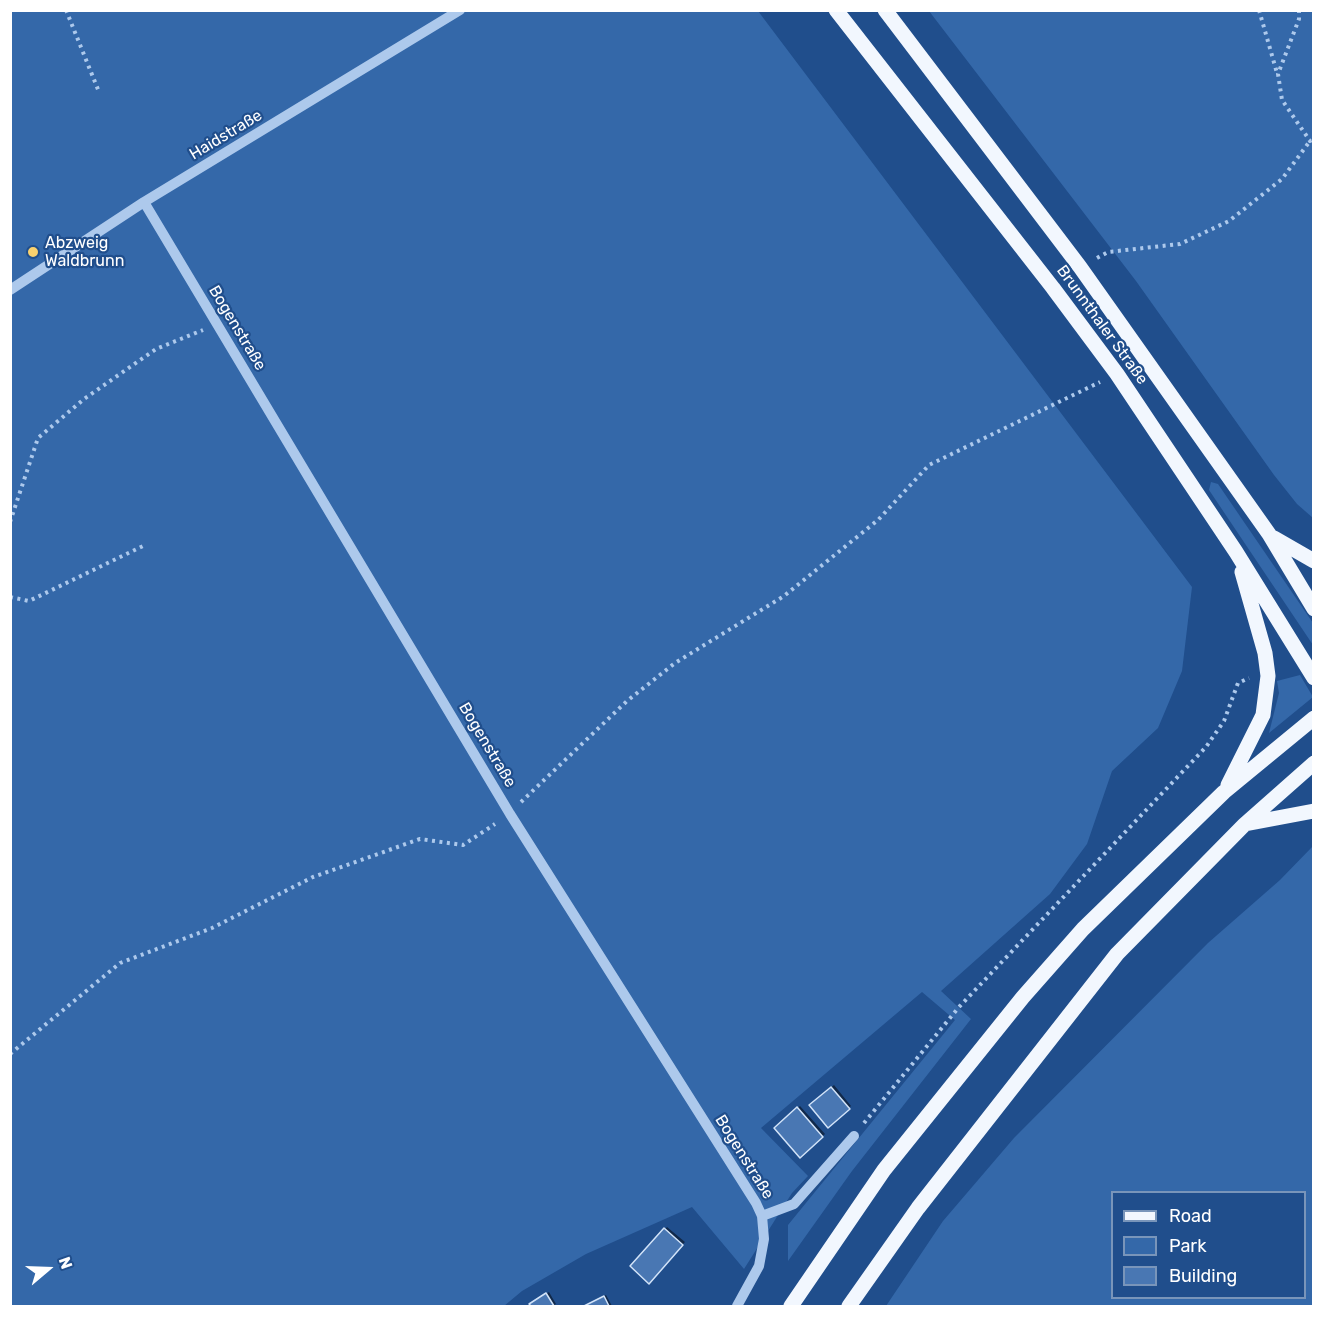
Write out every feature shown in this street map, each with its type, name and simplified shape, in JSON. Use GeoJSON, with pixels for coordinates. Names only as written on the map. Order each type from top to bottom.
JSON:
{"type":"FeatureCollection","features":[{"type":"Feature","properties":{"kind":"main road","name":"Brunnthaler Straße"},"geometry":{"type":"LineString","coordinates":[[836,10],[1053,288],[1117,374],[1236,552],[1314,678]]}},
{"type":"Feature","properties":{"kind":"main road","name":"Brunnthaler Straße"},"geometry":{"type":"LineString","coordinates":[[885,10],[1080,267],[1269,534],[1314,609]]}},
{"type":"Feature","properties":{"kind":"main road"},"geometry":{"type":"LineString","coordinates":[[1269,534],[1314,561]]}},
{"type":"Feature","properties":{"kind":"main road"},"geometry":{"type":"LineString","coordinates":[[1224,792],[1263,715],[1268,676],[1265,653],[1236,552]]}},
{"type":"Feature","properties":{"kind":"main road"},"geometry":{"type":"LineString","coordinates":[[791,1306],[884,1170],[1023,997],[1083,929],[1224,792],[1314,718]]}},
{"type":"Feature","properties":{"kind":"main road"},"geometry":{"type":"LineString","coordinates":[[849,1306],[918,1208],[1117,954],[1245,824],[1314,763]]}},
{"type":"Feature","properties":{"kind":"main road"},"geometry":{"type":"LineString","coordinates":[[1245,824],[1314,811]]}},
{"type":"Feature","properties":{"kind":"street","name":"Haidstraße"},"geometry":{"type":"LineString","coordinates":[[10,290],[144,202],[460,10]]}},
{"type":"Feature","properties":{"kind":"street","name":"Bogenstraße"},"geometry":{"type":"LineString","coordinates":[[144,202],[510,813],[762,1216],[764,1239],[759,1266],[737,1306]]}},
{"type":"Feature","properties":{"kind":"street"},"geometry":{"type":"LineString","coordinates":[[762,1216],[794,1204],[854,1136]]}},
{"type":"Feature","properties":{"kind":"path"},"geometry":{"type":"LineString","coordinates":[[66,10],[99,92]]}},
{"type":"Feature","properties":{"kind":"path"},"geometry":{"type":"LineString","coordinates":[[1116,252],[1180,244],[1229,221],[1282,179],[1312,140],[1282,100],[1278,74],[1259,10]]}},
{"type":"Feature","properties":{"kind":"path"},"geometry":{"type":"LineString","coordinates":[[1278,74],[1299,19],[1299,10]]}},
{"type":"Feature","properties":{"kind":"path"},"geometry":{"type":"LineString","coordinates":[[10,522],[38,438],[84,399],[156,349],[218,325]]}},
{"type":"Feature","properties":{"kind":"path"},"geometry":{"type":"LineString","coordinates":[[10,1054],[120,963],[212,928],[313,877],[420,839],[463,845],[510,813],[533,787],[627,701],[675,663],[784,596],[878,520],[929,465],[1117,374]]}},
{"type":"Feature","properties":{"kind":"path"},"geometry":{"type":"LineString","coordinates":[[10,597],[29,601],[143,546]]}},
{"type":"Feature","properties":{"kind":"path"},"geometry":{"type":"LineString","coordinates":[[854,1136],[959,1007],[1206,747],[1224,721],[1238,683],[1255,676]]}},
{"type":"Feature","properties":{"kind":"green space"},"geometry":{"type":"Polygon","coordinates":[[[10,11],[758,11],[1192,587],[1182,671],[1158,728],[1112,771],[1087,844],[1050,894],[941,991],[971,1019],[852,1171],[788,1261],[788,1225],[955,1020],[922,992],[761,1128],[808,1176],[792,1193],[744,1269],[692,1207],[586,1254],[522,1291],[504,1306],[11,1306],[10,11]]]}},
{"type":"Feature","properties":{"kind":"green space"},"geometry":{"type":"Polygon","coordinates":[[[929,11],[1313,11],[1313,518],[1297,504],[1274,475],[1136,281],[929,11]]]}},
{"type":"Feature","properties":{"kind":"green space"},"geometry":{"type":"Polygon","coordinates":[[[1211,482],[1218,484],[1313,623],[1313,645],[1209,490],[1211,482]]]}},
{"type":"Feature","properties":{"kind":"green space"},"geometry":{"type":"Polygon","coordinates":[[[1300,675],[1313,697],[1269,733],[1279,693],[1277,681],[1300,675]]]}},
{"type":"Feature","properties":{"kind":"green space"},"geometry":{"type":"Polygon","coordinates":[[[1313,846],[1313,1306],[886,1306],[943,1221],[1014,1138],[1208,943],[1280,880],[1313,846]]]}},
{"type":"Feature","properties":{"kind":"building"},"geometry":{"type":"Polygon","coordinates":[[[831,1087],[850,1109],[828,1128],[809,1105],[831,1087]]]}},
{"type":"Feature","properties":{"kind":"building"},"geometry":{"type":"Polygon","coordinates":[[[797,1107],[823,1137],[800,1158],[774,1128],[797,1107]]]}},
{"type":"Feature","properties":{"kind":"building"},"geometry":{"type":"Polygon","coordinates":[[[664,1228],[683,1245],[649,1284],[630,1266],[664,1228]]]}},
{"type":"Feature","properties":{"kind":"building"},"geometry":{"type":"Polygon","coordinates":[[[546,1293],[554,1306],[531,1306],[529,1304],[546,1293]]]}},
{"type":"Feature","properties":{"kind":"building"},"geometry":{"type":"Polygon","coordinates":[[[604,1296],[609,1306],[584,1306],[604,1296]]]}},
{"type":"Feature","properties":{"kind":"place","name":"Abzweig Waldbrunn"},"geometry":{"type":"Point","coordinates":[33,252]}}]}
